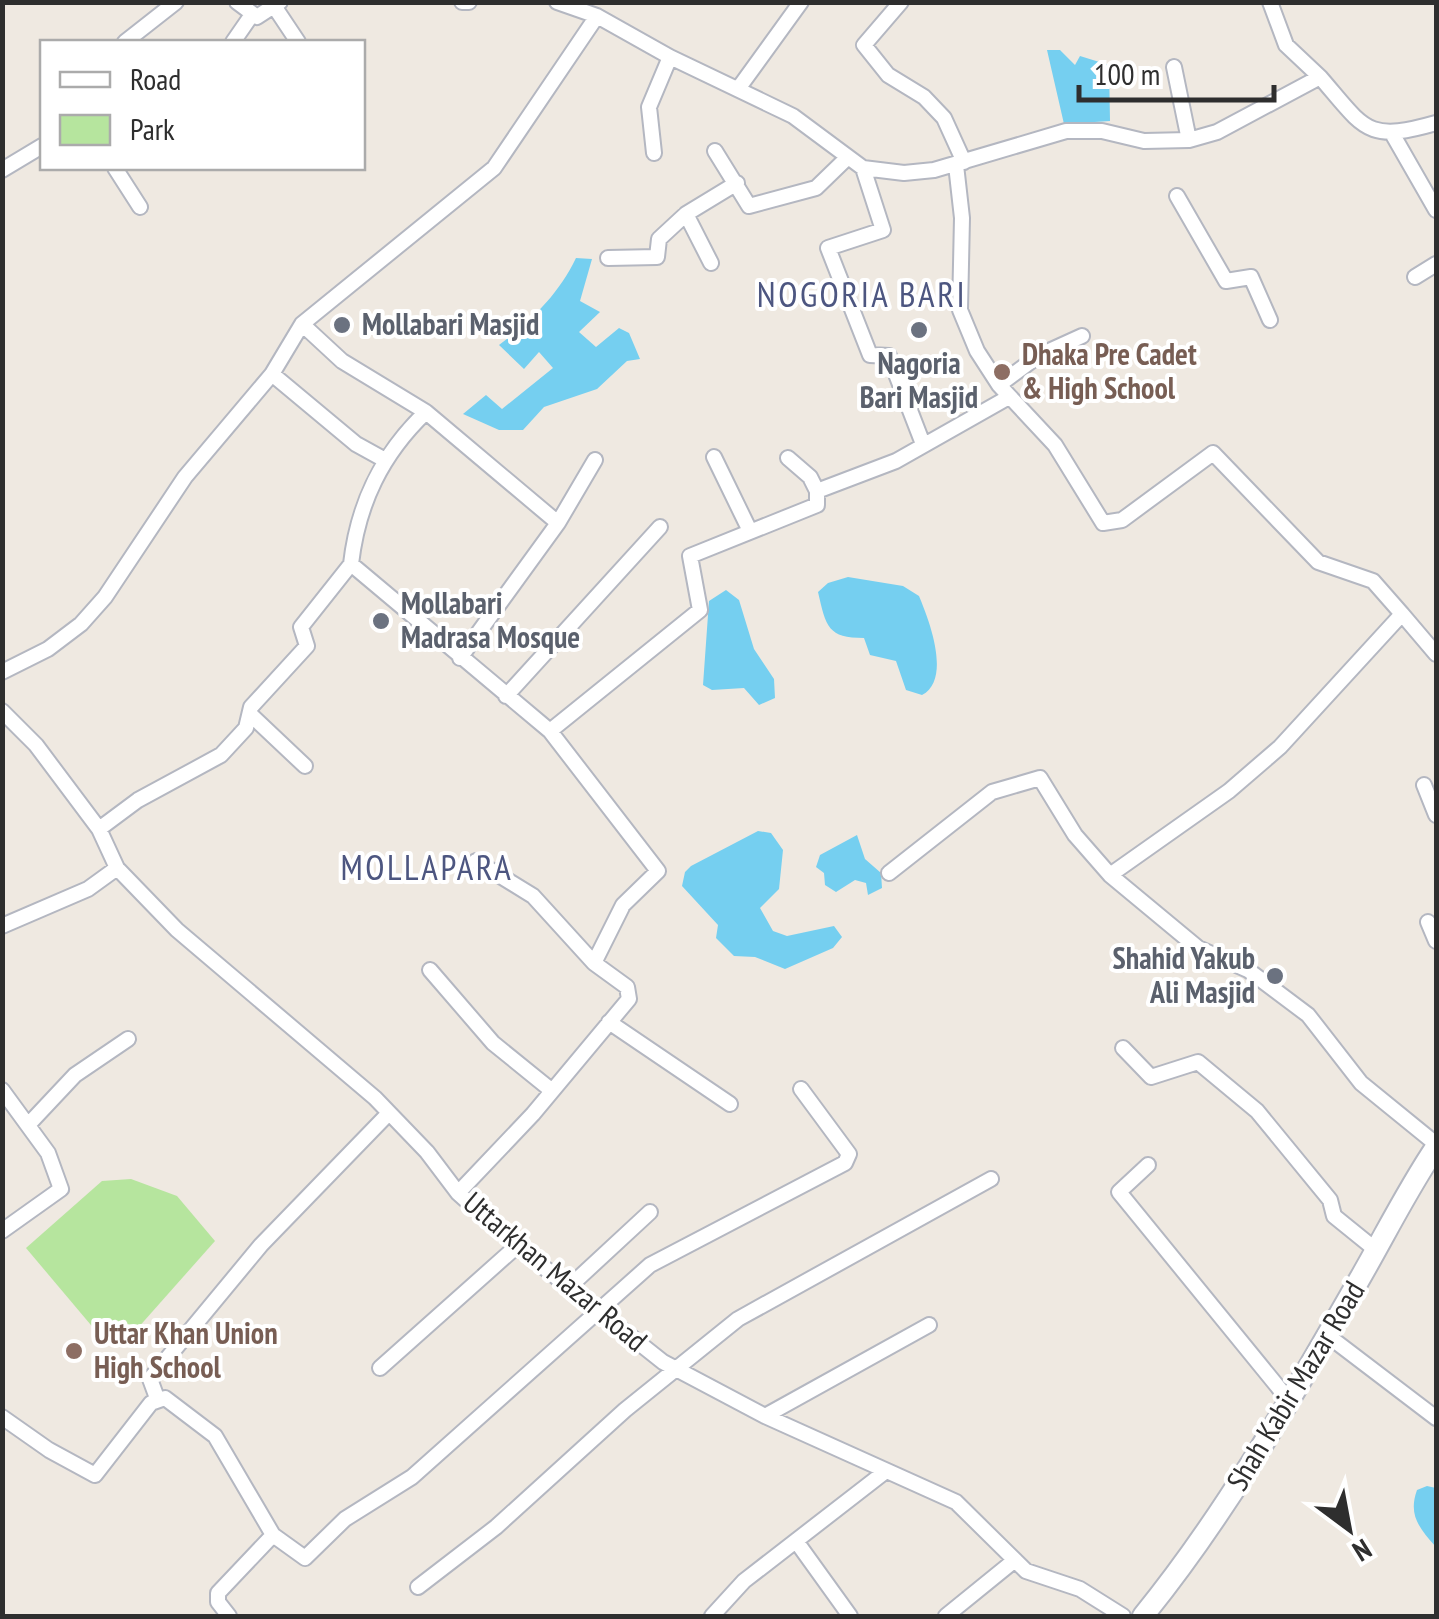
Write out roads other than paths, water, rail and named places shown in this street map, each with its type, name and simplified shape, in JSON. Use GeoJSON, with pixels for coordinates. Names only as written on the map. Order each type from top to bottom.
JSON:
{"type":"FeatureCollection","features":[{"type":"Feature","properties":{"kind":"main road","name":"Shah Kabir Mazar Road"},"geometry":{"type":"LineString","coordinates":[[1143,1616],[1219,1516],[1327,1336],[1400,1200],[1436,1146]]}},
{"type":"Feature","properties":{"kind":"street"},"geometry":{"type":"LineString","coordinates":[[127,40],[176,2]]}},
{"type":"Feature","properties":{"kind":"street"},"geometry":{"type":"LineString","coordinates":[[237,2],[251,16]]}},
{"type":"Feature","properties":{"kind":"street"},"geometry":{"type":"LineString","coordinates":[[557,2],[598,16],[670,57],[793,116],[863,168],[904,173],[960,164],[1066,131],[1102,131],[1144,141],[1188,140],[1217,132],[1320,77]]}},
{"type":"Feature","properties":{"kind":"street"},"geometry":{"type":"LineString","coordinates":[[738,89],[801,2]]}},
{"type":"Feature","properties":{"kind":"street"},"geometry":{"type":"LineString","coordinates":[[901,2],[864,45],[888,75],[924,98],[944,118],[960,164],[960,310],[977,351],[1004,391],[1054,445],[1103,523],[1122,520],[1214,453],[1318,562],[1373,581],[1436,654]]}},
{"type":"Feature","properties":{"kind":"street"},"geometry":{"type":"LineString","coordinates":[[1270,2],[1286,45],[1363,126],[1393,135],[1436,123]]}},
{"type":"Feature","properties":{"kind":"street"},"geometry":{"type":"LineString","coordinates":[[234,40],[251,16],[277,4],[297,40]]}},
{"type":"Feature","properties":{"kind":"street"},"geometry":{"type":"LineString","coordinates":[[2,672],[48,649],[81,624],[104,597],[185,477],[272,374],[302,324],[494,168],[598,16]]}},
{"type":"Feature","properties":{"kind":"street"},"geometry":{"type":"LineString","coordinates":[[654,153],[649,107],[670,57]]}},
{"type":"Feature","properties":{"kind":"street"},"geometry":{"type":"LineString","coordinates":[[1174,66],[1188,140]]}},
{"type":"Feature","properties":{"kind":"street"},"geometry":{"type":"LineString","coordinates":[[1393,135],[1436,210]]}},
{"type":"Feature","properties":{"kind":"street"},"geometry":{"type":"LineString","coordinates":[[2,170],[40,147]]}},
{"type":"Feature","properties":{"kind":"street"},"geometry":{"type":"LineString","coordinates":[[715,151],[749,206],[816,188],[848,157]]}},
{"type":"Feature","properties":{"kind":"street"},"geometry":{"type":"LineString","coordinates":[[863,168],[883,230],[828,248],[870,355],[889,356],[923,444]]}},
{"type":"Feature","properties":{"kind":"street"},"geometry":{"type":"LineString","coordinates":[[116,170],[140,206]]}},
{"type":"Feature","properties":{"kind":"street"},"geometry":{"type":"LineString","coordinates":[[608,258],[657,257],[659,239],[686,214],[737,183]]}},
{"type":"Feature","properties":{"kind":"street"},"geometry":{"type":"LineString","coordinates":[[1177,196],[1226,281],[1251,278],[1270,320]]}},
{"type":"Feature","properties":{"kind":"street"},"geometry":{"type":"LineString","coordinates":[[686,214],[711,264]]}},
{"type":"Feature","properties":{"kind":"street"},"geometry":{"type":"LineString","coordinates":[[1415,277],[1436,264]]}},
{"type":"Feature","properties":{"kind":"street"},"geometry":{"type":"LineString","coordinates":[[302,324],[342,361],[426,412],[558,523]]}},
{"type":"Feature","properties":{"kind":"street"},"geometry":{"type":"LineString","coordinates":[[817,491],[896,461],[962,427],[1038,356],[1082,336]]}},
{"type":"Feature","properties":{"kind":"street"},"geometry":{"type":"LineString","coordinates":[[272,374],[356,444],[385,460]]}},
{"type":"Feature","properties":{"kind":"street"},"geometry":{"type":"LineString","coordinates":[[98,828],[138,800],[222,755],[239,738],[250,708],[307,646],[301,626],[351,564],[367,492],[385,460],[426,412]]}},
{"type":"Feature","properties":{"kind":"street"},"geometry":{"type":"LineString","coordinates":[[714,457],[750,531]]}},
{"type":"Feature","properties":{"kind":"street"},"geometry":{"type":"LineString","coordinates":[[550,731],[700,610],[690,556],[816,504],[817,491],[810,477],[788,458]]}},
{"type":"Feature","properties":{"kind":"street"},"geometry":{"type":"LineString","coordinates":[[460,658],[558,523],[595,460]]}},
{"type":"Feature","properties":{"kind":"street"},"geometry":{"type":"LineString","coordinates":[[506,696],[660,527]]}},
{"type":"Feature","properties":{"kind":"street"},"geometry":{"type":"LineString","coordinates":[[351,564],[550,731],[658,871],[623,905],[594,963]]}},
{"type":"Feature","properties":{"kind":"street"},"geometry":{"type":"LineString","coordinates":[[1110,874],[1230,791],[1280,747],[1402,614]]}},
{"type":"Feature","properties":{"kind":"street","name":"Uttarkhan Mazar Road"},"geometry":{"type":"LineString","coordinates":[[2,712],[36,745],[98,828],[117,868],[176,930],[389,1113],[458,1193],[517,1246],[675,1369],[765,1416],[956,1502],[1026,1571],[1080,1589],[1123,1616]]}},
{"type":"Feature","properties":{"kind":"street"},"geometry":{"type":"LineString","coordinates":[[250,714],[305,766]]}},
{"type":"Feature","properties":{"kind":"street"},"geometry":{"type":"LineString","coordinates":[[889,873],[992,792],[1040,778],[1075,835],[1110,874],[1198,948],[1248,970],[1308,1015],[1361,1082],[1436,1146]]}},
{"type":"Feature","properties":{"kind":"street"},"geometry":{"type":"LineString","coordinates":[[1424,786],[1436,815]]}},
{"type":"Feature","properties":{"kind":"street"},"geometry":{"type":"LineString","coordinates":[[458,1193],[629,1000],[630,992],[594,963],[533,896],[476,862]]}},
{"type":"Feature","properties":{"kind":"street"},"geometry":{"type":"LineString","coordinates":[[2,926],[100,883],[117,868]]}},
{"type":"Feature","properties":{"kind":"street"},"geometry":{"type":"LineString","coordinates":[[1428,922],[1436,941]]}},
{"type":"Feature","properties":{"kind":"street"},"geometry":{"type":"LineString","coordinates":[[430,970],[493,1043],[551,1090]]}},
{"type":"Feature","properties":{"kind":"street"},"geometry":{"type":"LineString","coordinates":[[609,1022],[730,1104]]}},
{"type":"Feature","properties":{"kind":"street"},"geometry":{"type":"LineString","coordinates":[[28,1124],[76,1075],[128,1039]]}},
{"type":"Feature","properties":{"kind":"street"},"geometry":{"type":"LineString","coordinates":[[1123,1048],[1151,1077],[1198,1062],[1230,1085],[1330,1200],[1334,1216],[1376,1250]]}},
{"type":"Feature","properties":{"kind":"street"},"geometry":{"type":"LineString","coordinates":[[158,1398],[165,1398],[216,1436],[273,1535],[296,1556],[305,1558],[345,1519],[412,1477],[650,1265],[845,1163],[848,1154],[801,1089]]}},
{"type":"Feature","properties":{"kind":"street"},"geometry":{"type":"LineString","coordinates":[[2,1090],[48,1152],[61,1188],[2,1231]]}},
{"type":"Feature","properties":{"kind":"street"},"geometry":{"type":"LineString","coordinates":[[158,1398],[150,1379],[260,1245],[389,1113]]}},
{"type":"Feature","properties":{"kind":"street"},"geometry":{"type":"LineString","coordinates":[[1148,1164],[1119,1192],[1287,1398]]}},
{"type":"Feature","properties":{"kind":"street"},"geometry":{"type":"LineString","coordinates":[[418,1588],[738,1319],[991,1178]]}},
{"type":"Feature","properties":{"kind":"street"},"geometry":{"type":"LineString","coordinates":[[569,1287],[650,1212]]}},
{"type":"Feature","properties":{"kind":"street"},"geometry":{"type":"LineString","coordinates":[[380,1368],[517,1246]]}},
{"type":"Feature","properties":{"kind":"street"},"geometry":{"type":"LineString","coordinates":[[765,1416],[929,1325]]}},
{"type":"Feature","properties":{"kind":"street"},"geometry":{"type":"LineString","coordinates":[[1327,1336],[1436,1418]]}},
{"type":"Feature","properties":{"kind":"street"},"geometry":{"type":"LineString","coordinates":[[2,1417],[48,1450],[95,1475],[158,1398]]}},
{"type":"Feature","properties":{"kind":"street"},"geometry":{"type":"LineString","coordinates":[[712,1616],[744,1581],[886,1471]]}},
{"type":"Feature","properties":{"kind":"street"},"geometry":{"type":"LineString","coordinates":[[229,1616],[218,1602],[218,1593],[273,1535]]}},
{"type":"Feature","properties":{"kind":"street"},"geometry":{"type":"LineString","coordinates":[[796,1541],[850,1616]]}},
{"type":"Feature","properties":{"kind":"street"},"geometry":{"type":"LineString","coordinates":[[946,1616],[1014,1560]]}},
{"type":"Feature","properties":{"kind":"water"},"geometry":{"type":"Polygon","coordinates":[[[1047,50],[1060,50],[1075,65],[1080,56],[1109,65],[1110,121],[1064,124],[1047,50]]]}},
{"type":"Feature","properties":{"kind":"water"},"geometry":{"type":"Polygon","coordinates":[[[576,258],[592,259],[580,301],[600,312],[579,332],[596,347],[619,328],[629,333],[640,359],[627,361],[597,389],[544,407],[523,430],[499,430],[463,414],[486,395],[502,409],[553,368],[539,352],[524,369],[499,345],[543,306],[576,258]]]}},
{"type":"Feature","properties":{"kind":"water"},"geometry":{"type":"Polygon","coordinates":[[[848,577],[903,586],[919,596],[937,663],[931,687],[922,695],[906,690],[896,661],[870,655],[864,638],[843,636],[830,628],[818,592],[828,583],[848,577]]]}},
{"type":"Feature","properties":{"kind":"water"},"geometry":{"type":"Polygon","coordinates":[[[726,590],[739,600],[754,649],[774,679],[775,698],[759,705],[744,688],[712,690],[703,685],[709,601],[726,590]]]}},
{"type":"Feature","properties":{"kind":"water"},"geometry":{"type":"Polygon","coordinates":[[[758,831],[771,833],[783,850],[779,889],[760,908],[773,931],[787,936],[834,926],[842,937],[833,948],[785,969],[755,957],[734,956],[716,938],[718,925],[682,886],[685,872],[691,866],[758,831]]]}},
{"type":"Feature","properties":{"kind":"water"},"geometry":{"type":"Polygon","coordinates":[[[857,835],[865,859],[881,873],[882,888],[868,895],[866,883],[855,880],[836,892],[825,885],[824,873],[816,867],[820,855],[857,835]]]}},
{"type":"Feature","properties":{"kind":"water"},"geometry":{"type":"Polygon","coordinates":[[[1436,1488],[1436,1547],[1415,1514],[1417,1490],[1436,1488]]]}},
{"type":"Feature","properties":{"kind":"place","name":"Mollabari Masjid"},"geometry":{"type":"Point","coordinates":[342,325]}},
{"type":"Feature","properties":{"kind":"place","name":"Nagoria Bari Masjid"},"geometry":{"type":"Point","coordinates":[919,330]}},
{"type":"Feature","properties":{"kind":"place","name":"Dhaka Pre Cadet & High School"},"geometry":{"type":"Point","coordinates":[1002,372]}},
{"type":"Feature","properties":{"kind":"place","name":"Mollabari Madrasa Mosque"},"geometry":{"type":"Point","coordinates":[381,621]}},
{"type":"Feature","properties":{"kind":"place","name":"Shahid Yakub Ali Masjid"},"geometry":{"type":"Point","coordinates":[1275,976]}},
{"type":"Feature","properties":{"kind":"place","name":"Uttar Khan Union High School"},"geometry":{"type":"Point","coordinates":[74,1351]}},
{"type":"Feature","properties":{"kind":"district","name":"NOGORIA BARI"},"geometry":{"type":"Point","coordinates":[862,295]}},
{"type":"Feature","properties":{"kind":"district","name":"MOLLAPARA"},"geometry":{"type":"Point","coordinates":[427,868]}}]}
